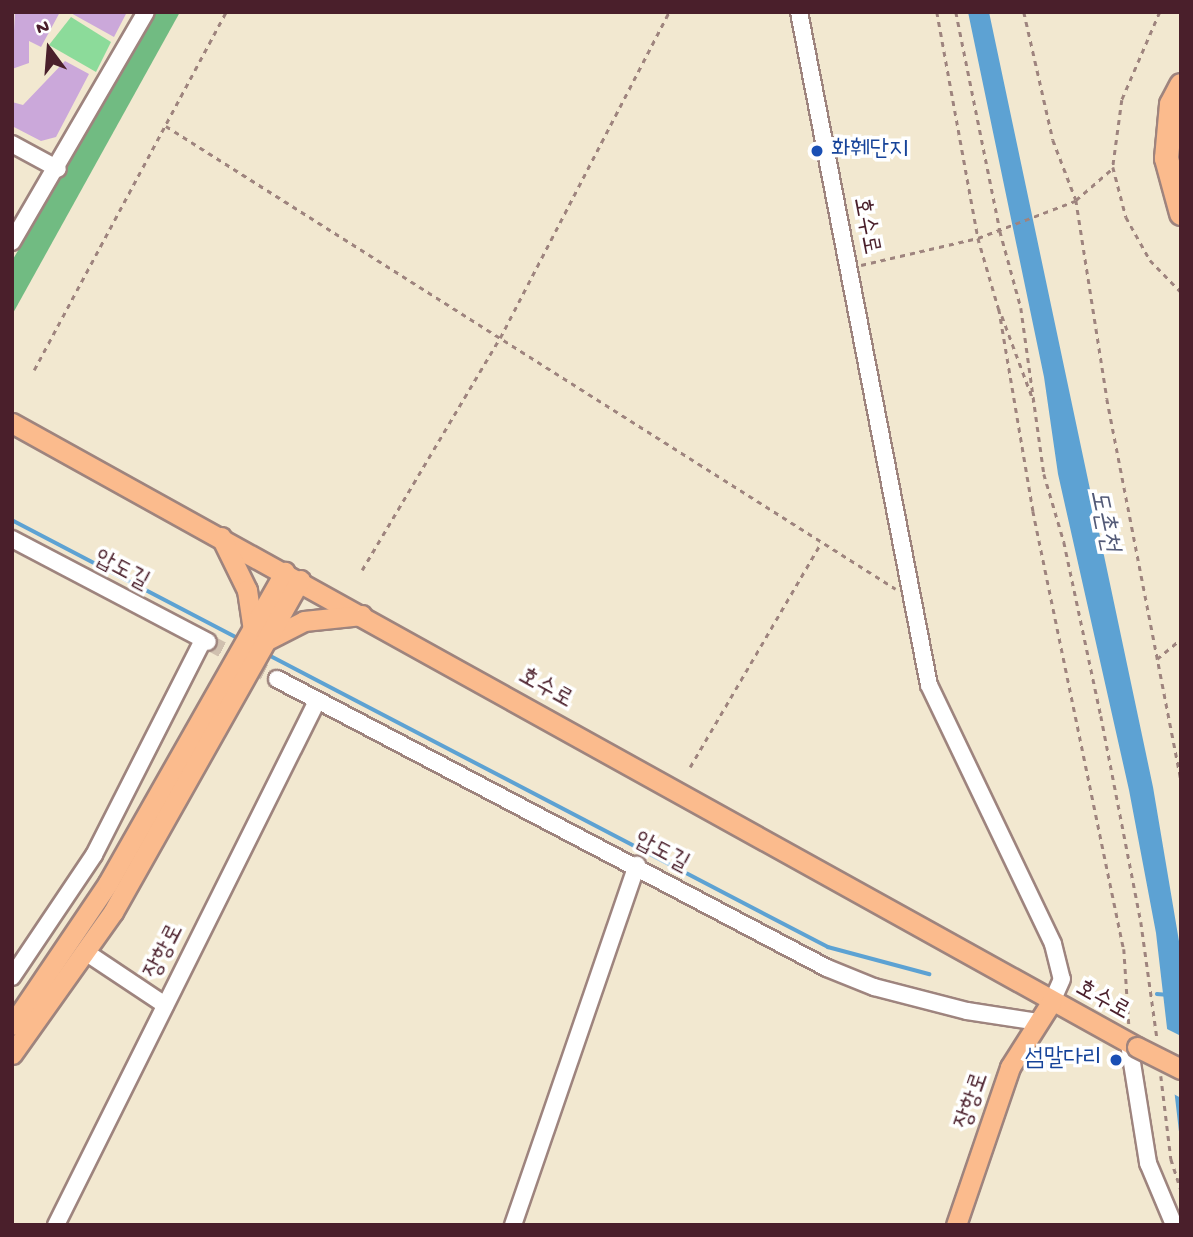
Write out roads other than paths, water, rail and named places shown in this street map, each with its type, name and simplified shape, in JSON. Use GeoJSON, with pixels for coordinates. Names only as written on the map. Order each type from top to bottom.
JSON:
{"type":"FeatureCollection","features":[{"type":"Feature","properties":{"kind":"highway"},"geometry":{"type":"LineString","coordinates":[[1181,85],[1171,104],[1167,158],[1181,213]]}},
{"type":"Feature","properties":{"kind":"main road","name":"호수로"},"geometry":{"type":"LineString","coordinates":[[12,423],[293,576],[1133,1046],[1181,1069]]}},
{"type":"Feature","properties":{"kind":"main road"},"geometry":{"type":"LineString","coordinates":[[221,537],[247,590],[256,643]]}},
{"type":"Feature","properties":{"kind":"main road"},"geometry":{"type":"LineString","coordinates":[[12,1054],[79,948],[293,576]]}},
{"type":"Feature","properties":{"kind":"main road"},"geometry":{"type":"LineString","coordinates":[[256,643],[304,621],[362,615]]}},
{"type":"Feature","properties":{"kind":"main road"},"geometry":{"type":"LineString","coordinates":[[12,1025],[79,948]]}},
{"type":"Feature","properties":{"kind":"main road","name":"장항로"},"geometry":{"type":"LineString","coordinates":[[956,1225],[1010,1067],[1052,1001]]}},
{"type":"Feature","properties":{"kind":"street"},"geometry":{"type":"LineString","coordinates":[[12,242],[58,169],[146,12]]}},
{"type":"Feature","properties":{"kind":"street","name":"호수로"},"geometry":{"type":"LineString","coordinates":[[799,12],[910,598],[929,685],[1053,944],[1062,979],[1052,1001]]}},
{"type":"Feature","properties":{"kind":"street"},"geometry":{"type":"LineString","coordinates":[[12,144],[58,169]]}},
{"type":"Feature","properties":{"kind":"street","name":"압도길"},"geometry":{"type":"LineString","coordinates":[[12,539],[205,641],[94,855],[49,927]]}},
{"type":"Feature","properties":{"kind":"street","name":"압도길"},"geometry":{"type":"LineString","coordinates":[[277,679],[637,865],[827,968],[874,987],[1009,1021],[1038,1022]]}},
{"type":"Feature","properties":{"kind":"street","name":"장항로"},"geometry":{"type":"LineString","coordinates":[[55,1225],[317,701]]}},
{"type":"Feature","properties":{"kind":"street"},"geometry":{"type":"LineString","coordinates":[[513,1225],[637,865]]}},
{"type":"Feature","properties":{"kind":"street"},"geometry":{"type":"LineString","coordinates":[[12,977],[49,927],[165,1005]]}},
{"type":"Feature","properties":{"kind":"street","name":"호수로"},"geometry":{"type":"LineString","coordinates":[[1133,1046],[1148,1163],[1174,1225]]}},
{"type":"Feature","properties":{"kind":"water"},"geometry":{"type":"Polygon","coordinates":[[[968,12],[989,12],[1153,787],[1181,953],[1181,1149],[1156,933],[1129,790],[1058,474],[1044,377],[968,12]]]}},
{"type":"Feature","properties":{"kind":"waterway"},"geometry":{"type":"LineString","coordinates":[[12,520],[240,639]]}},
{"type":"Feature","properties":{"kind":"waterway"},"geometry":{"type":"LineString","coordinates":[[265,653],[828,947],[929,974]]}},
{"type":"Feature","properties":{"kind":"waterway"},"geometry":{"type":"LineString","coordinates":[[1157,994],[1169,995]]}},
{"type":"Feature","properties":{"kind":"tunnel"},"geometry":{"type":"LineString","coordinates":[[208,642],[277,679]]}},
{"type":"Feature","properties":{"kind":"place","name":"화훼단지"},"geometry":{"type":"Point","coordinates":[817,151]}},
{"type":"Feature","properties":{"kind":"place","name":"섬말다리"},"geometry":{"type":"Point","coordinates":[1116,1060]}},
{"type":"Feature","properties":{"kind":"water label","name":"도촌천"},"geometry":{"type":"Point","coordinates":[1102,521]}}]}
